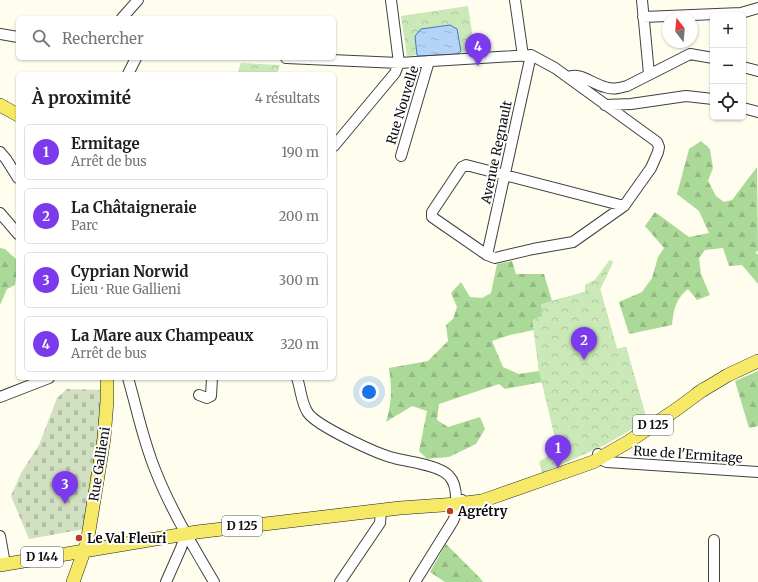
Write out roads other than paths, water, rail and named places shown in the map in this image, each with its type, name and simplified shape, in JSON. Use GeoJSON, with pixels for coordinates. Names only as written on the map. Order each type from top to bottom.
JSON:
{"type":"FeatureCollection","features":[{"type":"Feature","properties":{"kind":"main road"},"geometry":{"type":"LineString","coordinates":[[0,104],[16,114]]}},
{"type":"Feature","properties":{"kind":"main road","name":"D 125"},"geometry":{"type":"LineString","coordinates":[[85,550],[186,534],[400,508],[430,501],[482,501],[503,492],[586,465],[606,455],[704,389],[728,375],[758,362]]}},
{"type":"Feature","properties":{"kind":"main road","name":"Rue Gallieni"},"geometry":{"type":"LineString","coordinates":[[73,582],[85,550],[104,438],[108,388],[107,380]]}},
{"type":"Feature","properties":{"kind":"main road","name":"D 125"},"geometry":{"type":"LineString","coordinates":[[461,500],[503,492]]}},
{"type":"Feature","properties":{"kind":"main road","name":"D 144"},"geometry":{"type":"LineString","coordinates":[[3,564],[85,550]]}},
{"type":"Feature","properties":{"kind":"street"},"geometry":{"type":"LineString","coordinates":[[124,16],[138,0]]}},
{"type":"Feature","properties":{"kind":"street"},"geometry":{"type":"LineString","coordinates":[[336,144],[395,73],[400,63],[391,0]]}},
{"type":"Feature","properties":{"kind":"street"},"geometry":{"type":"LineString","coordinates":[[515,0],[527,56]]}},
{"type":"Feature","properties":{"kind":"street"},"geometry":{"type":"LineString","coordinates":[[642,0],[649,74]]}},
{"type":"Feature","properties":{"kind":"street"},"geometry":{"type":"LineString","coordinates":[[643,17],[741,13],[758,8]]}},
{"type":"Feature","properties":{"kind":"street"},"geometry":{"type":"LineString","coordinates":[[0,34],[16,37]]}},
{"type":"Feature","properties":{"kind":"street"},"geometry":{"type":"LineString","coordinates":[[568,77],[576,75],[605,87],[617,89],[627,86],[690,54],[710,57]]}},
{"type":"Feature","properties":{"kind":"street"},"geometry":{"type":"LineString","coordinates":[[332,60],[400,63],[527,56],[556,68],[657,142],[659,147],[651,168],[624,206],[573,242],[495,258],[487,255],[432,217],[432,212],[462,167],[466,165],[624,206]]}},
{"type":"Feature","properties":{"kind":"street","name":"Avenue Regnault"},"geometry":{"type":"LineString","coordinates":[[487,255],[527,56]]}},
{"type":"Feature","properties":{"kind":"street"},"geometry":{"type":"LineString","coordinates":[[129,72],[135,60]]}},
{"type":"Feature","properties":{"kind":"street","name":"Rue Nouvelle"},"geometry":{"type":"LineString","coordinates":[[401,156],[429,62]]}},
{"type":"Feature","properties":{"kind":"street"},"geometry":{"type":"LineString","coordinates":[[746,68],[758,71]]}},
{"type":"Feature","properties":{"kind":"street"},"geometry":{"type":"LineString","coordinates":[[605,105],[631,104],[686,96],[710,99]]}},
{"type":"Feature","properties":{"kind":"street"},"geometry":{"type":"LineString","coordinates":[[746,109],[758,112]]}},
{"type":"Feature","properties":{"kind":"street"},"geometry":{"type":"LineString","coordinates":[[0,152],[16,175]]}},
{"type":"Feature","properties":{"kind":"street"},"geometry":{"type":"LineString","coordinates":[[0,213],[16,232]]}},
{"type":"Feature","properties":{"kind":"street"},"geometry":{"type":"LineString","coordinates":[[0,397],[44,380]]}},
{"type":"Feature","properties":{"kind":"street"},"geometry":{"type":"LineString","coordinates":[[129,380],[146,447],[154,466],[186,534],[214,582]]}},
{"type":"Feature","properties":{"kind":"street"},"geometry":{"type":"LineString","coordinates":[[199,395],[207,398],[211,396],[212,380]]}},
{"type":"Feature","properties":{"kind":"street"},"geometry":{"type":"LineString","coordinates":[[298,380],[305,407],[308,413],[316,421],[375,452],[392,458],[438,469],[448,475],[455,485],[461,500],[457,513],[414,582]]}},
{"type":"Feature","properties":{"kind":"street","name":"Rue de l'Ermitage"},"geometry":{"type":"LineString","coordinates":[[606,455],[758,472]]}},
{"type":"Feature","properties":{"kind":"street"},"geometry":{"type":"LineString","coordinates":[[453,521],[474,504],[482,501]]}},
{"type":"Feature","properties":{"kind":"street"},"geometry":{"type":"LineString","coordinates":[[340,582],[380,523],[381,510]]}},
{"type":"Feature","properties":{"kind":"street"},"geometry":{"type":"LineString","coordinates":[[166,582],[186,534]]}},
{"type":"Feature","properties":{"kind":"street"},"geometry":{"type":"LineString","coordinates":[[0,536],[3,564]]}},
{"type":"Feature","properties":{"kind":"street"},"geometry":{"type":"LineString","coordinates":[[714,540],[714,582]]}},
{"type":"Feature","properties":{"kind":"water"},"geometry":{"type":"Polygon","coordinates":[[[450,25],[457,29],[461,51],[458,54],[417,55],[415,36],[421,29],[450,25]]]}},
{"type":"Feature","properties":{"kind":"place","name":"La Mare aux Champeaux"},"geometry":{"type":"Point","coordinates":[478,66]}},
{"type":"Feature","properties":{"kind":"place","name":"La Châtaigneraie"},"geometry":{"type":"Point","coordinates":[584,360]}},
{"type":"Feature","properties":{"kind":"place","name":"Ermitage"},"geometry":{"type":"Point","coordinates":[558,468]}},
{"type":"Feature","properties":{"kind":"place","name":"Cyprian Norwid"},"geometry":{"type":"Point","coordinates":[65,504]}},
{"type":"Feature","properties":{"kind":"place","name":"Agrétry"},"geometry":{"type":"Point","coordinates":[450,511]}},
{"type":"Feature","properties":{"kind":"place","name":"Le Val Fleuri"},"geometry":{"type":"Point","coordinates":[79,538]}}]}
